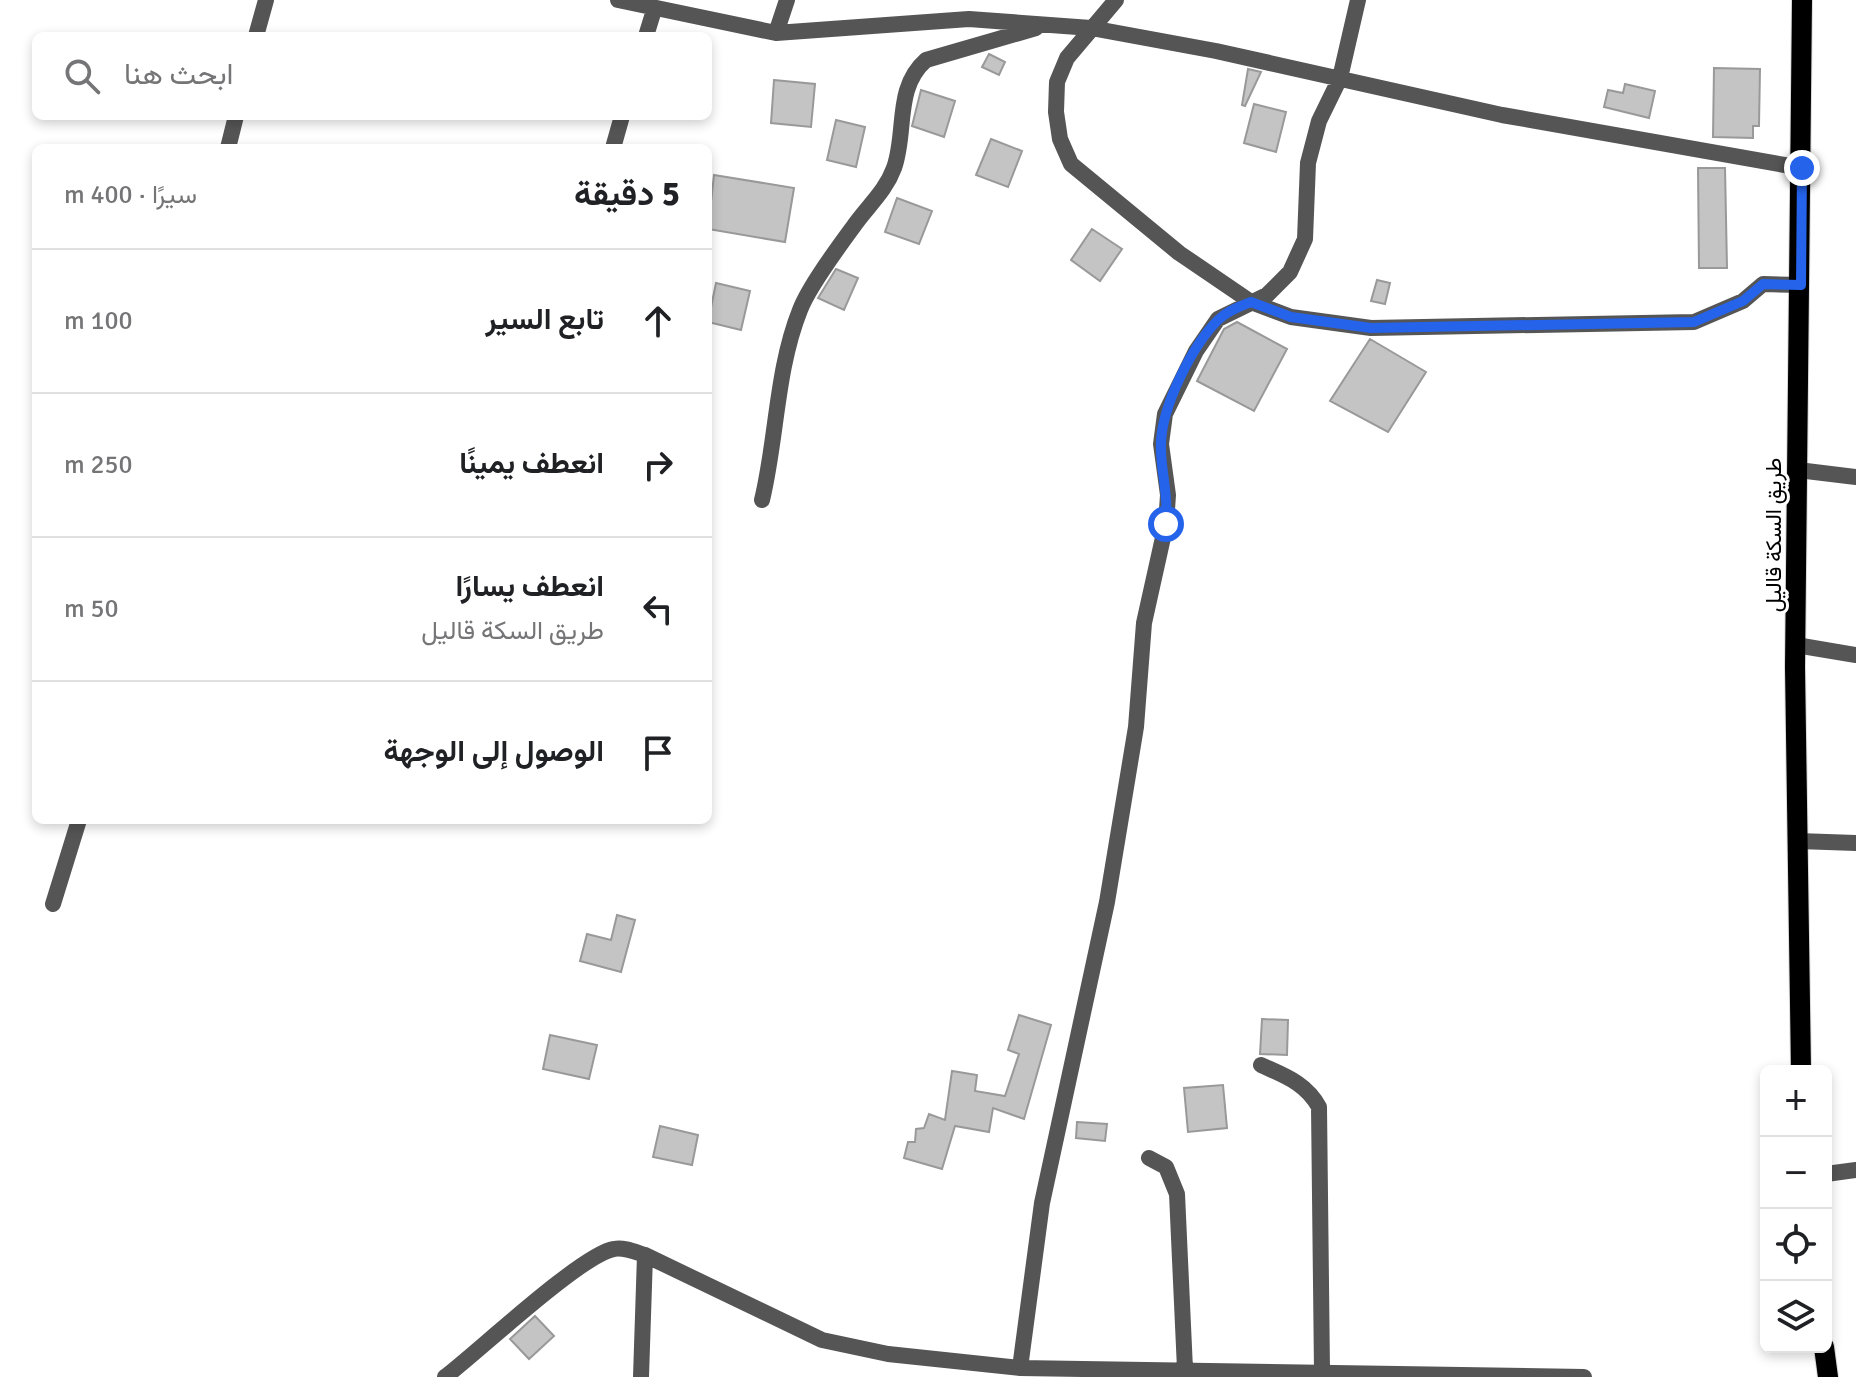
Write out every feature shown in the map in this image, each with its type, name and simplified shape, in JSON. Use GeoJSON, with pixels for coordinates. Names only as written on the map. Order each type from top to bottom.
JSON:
{"type":"FeatureCollection","features":[{"type":"Feature","properties":{"kind":"main road","name":"طريق السكة قاليل"},"geometry":{"type":"LineString","coordinates":[[1801,1065],[1796,645],[1802,0]]}},
{"type":"Feature","properties":{"kind":"main road"},"geometry":{"type":"LineString","coordinates":[[1825,1353],[1828,1377]]}},
{"type":"Feature","properties":{"kind":"street"},"geometry":{"type":"LineString","coordinates":[[257,32],[266,0]]}},
{"type":"Feature","properties":{"kind":"street"},"geometry":{"type":"LineString","coordinates":[[618,0],[654,10],[776,33],[969,19],[1091,28],[1340,78],[1502,115],[1802,168]]}},
{"type":"Feature","properties":{"kind":"street"},"geometry":{"type":"LineString","coordinates":[[776,33],[787,0]]}},
{"type":"Feature","properties":{"kind":"street"},"geometry":{"type":"LineString","coordinates":[[1116,0],[1067,58],[1057,82],[1056,112],[1060,139],[1071,164],[1179,253],[1251,302],[1291,317],[1371,328],[1694,322],[1743,301],[1763,284],[1801,285]]}},
{"type":"Feature","properties":{"kind":"street"},"geometry":{"type":"LineString","coordinates":[[1020,1368],[1042,1203],[1107,902],[1136,727],[1144,623],[1166,524],[1168,495],[1161,444],[1165,414],[1196,351],[1218,319],[1267,295],[1290,272],[1305,239],[1308,163],[1319,121],[1340,78],[1358,0]]}},
{"type":"Feature","properties":{"kind":"street"},"geometry":{"type":"LineString","coordinates":[[647,32],[654,10]]}},
{"type":"Feature","properties":{"kind":"street"},"geometry":{"type":"LineString","coordinates":[[762,500],[772,456],[779,398],[800,310],[813,284],[887,184],[896,164],[903,105],[915,69],[926,60],[951,51],[1053,23]]}},
{"type":"Feature","properties":{"kind":"street"},"geometry":{"type":"LineString","coordinates":[[229,144],[235,120]]}},
{"type":"Feature","properties":{"kind":"street"},"geometry":{"type":"LineString","coordinates":[[614,144],[621,120]]}},
{"type":"Feature","properties":{"kind":"street"},"geometry":{"type":"LineString","coordinates":[[1798,470],[1856,477]]}},
{"type":"Feature","properties":{"kind":"street"},"geometry":{"type":"LineString","coordinates":[[1796,645],[1856,655]]}},
{"type":"Feature","properties":{"kind":"street"},"geometry":{"type":"LineString","coordinates":[[53,904],[78,824]]}},
{"type":"Feature","properties":{"kind":"street"},"geometry":{"type":"LineString","coordinates":[[1798,841],[1856,843]]}},
{"type":"Feature","properties":{"kind":"street"},"geometry":{"type":"LineString","coordinates":[[1261,1065],[1311,1092],[1319,1107],[1322,1371]]}},
{"type":"Feature","properties":{"kind":"street"},"geometry":{"type":"LineString","coordinates":[[1149,1158],[1166,1167],[1177,1194],[1185,1369]]}},
{"type":"Feature","properties":{"kind":"street"},"geometry":{"type":"LineString","coordinates":[[1832,1173],[1856,1170]]}},
{"type":"Feature","properties":{"kind":"street"},"geometry":{"type":"LineString","coordinates":[[445,1377],[595,1256],[614,1248],[645,1255],[822,1340],[888,1354],[1020,1368],[1584,1377]]}},
{"type":"Feature","properties":{"kind":"street"},"geometry":{"type":"LineString","coordinates":[[641,1377],[645,1255]]}},
{"type":"Feature","properties":{"kind":"building"},"geometry":{"type":"Polygon","coordinates":[[[989,54],[1005,62],[999,75],[982,67],[989,54]]]}},
{"type":"Feature","properties":{"kind":"building"},"geometry":{"type":"Polygon","coordinates":[[[1714,68],[1760,69],[1759,126],[1753,126],[1753,138],[1713,137],[1714,68]]]}},
{"type":"Feature","properties":{"kind":"building"},"geometry":{"type":"Polygon","coordinates":[[[1248,69],[1261,72],[1245,106],[1242,105],[1248,69]]]}},
{"type":"Feature","properties":{"kind":"building"},"geometry":{"type":"Polygon","coordinates":[[[774,80],[815,84],[811,127],[771,123],[774,80]]]}},
{"type":"Feature","properties":{"kind":"building"},"geometry":{"type":"Polygon","coordinates":[[[1625,84],[1655,91],[1649,118],[1604,107],[1608,90],[1623,93],[1625,84]]]}},
{"type":"Feature","properties":{"kind":"building"},"geometry":{"type":"Polygon","coordinates":[[[921,90],[955,101],[944,137],[912,126],[921,90]]]}},
{"type":"Feature","properties":{"kind":"building"},"geometry":{"type":"Polygon","coordinates":[[[1254,104],[1286,112],[1276,152],[1244,143],[1254,104]]]}},
{"type":"Feature","properties":{"kind":"building"},"geometry":{"type":"Polygon","coordinates":[[[836,120],[865,127],[856,167],[827,160],[836,120]]]}},
{"type":"Feature","properties":{"kind":"building"},"geometry":{"type":"Polygon","coordinates":[[[991,139],[1022,151],[1008,187],[976,175],[991,139]]]}},
{"type":"Feature","properties":{"kind":"building"},"geometry":{"type":"Polygon","coordinates":[[[1698,168],[1725,168],[1727,268],[1699,268],[1698,168]]]}},
{"type":"Feature","properties":{"kind":"building"},"geometry":{"type":"Polygon","coordinates":[[[714,175],[794,188],[785,242],[712,230],[714,175]]]}},
{"type":"Feature","properties":{"kind":"building"},"geometry":{"type":"Polygon","coordinates":[[[897,198],[932,211],[919,244],[885,232],[897,198]]]}},
{"type":"Feature","properties":{"kind":"building"},"geometry":{"type":"Polygon","coordinates":[[[1092,229],[1122,249],[1100,281],[1071,260],[1092,229]]]}},
{"type":"Feature","properties":{"kind":"building"},"geometry":{"type":"Polygon","coordinates":[[[836,269],[858,278],[844,310],[818,298],[836,269]]]}},
{"type":"Feature","properties":{"kind":"building"},"geometry":{"type":"Polygon","coordinates":[[[1377,280],[1390,283],[1385,304],[1371,301],[1377,280]]]}},
{"type":"Feature","properties":{"kind":"building"},"geometry":{"type":"Polygon","coordinates":[[[716,283],[750,291],[741,330],[712,323],[716,283]]]}},
{"type":"Feature","properties":{"kind":"building"},"geometry":{"type":"Polygon","coordinates":[[[1237,322],[1287,349],[1254,411],[1197,381],[1224,329],[1237,322]]]}},
{"type":"Feature","properties":{"kind":"building"},"geometry":{"type":"Polygon","coordinates":[[[1370,339],[1426,372],[1388,432],[1330,401],[1370,339]]]}},
{"type":"Feature","properties":{"kind":"building"},"geometry":{"type":"Polygon","coordinates":[[[617,915],[635,920],[621,972],[580,961],[587,934],[611,940],[617,915]]]}},
{"type":"Feature","properties":{"kind":"building"},"geometry":{"type":"Polygon","coordinates":[[[1019,1015],[1051,1025],[1024,1119],[993,1108],[989,1132],[955,1126],[942,1169],[904,1158],[908,1142],[915,1142],[916,1129],[924,1128],[929,1114],[945,1120],[952,1071],[977,1075],[975,1091],[1005,1096],[1019,1054],[1008,1050],[1019,1015]]]}},
{"type":"Feature","properties":{"kind":"building"},"geometry":{"type":"Polygon","coordinates":[[[1262,1019],[1288,1020],[1287,1055],[1260,1054],[1262,1019]]]}},
{"type":"Feature","properties":{"kind":"building"},"geometry":{"type":"Polygon","coordinates":[[[550,1035],[597,1045],[589,1079],[543,1069],[550,1035]]]}},
{"type":"Feature","properties":{"kind":"building"},"geometry":{"type":"Polygon","coordinates":[[[1223,1085],[1227,1128],[1188,1132],[1184,1088],[1223,1085]]]}},
{"type":"Feature","properties":{"kind":"building"},"geometry":{"type":"Polygon","coordinates":[[[1077,1122],[1107,1124],[1105,1141],[1076,1138],[1077,1122]]]}},
{"type":"Feature","properties":{"kind":"building"},"geometry":{"type":"Polygon","coordinates":[[[660,1126],[698,1135],[692,1165],[653,1157],[660,1126]]]}},
{"type":"Feature","properties":{"kind":"building"},"geometry":{"type":"Polygon","coordinates":[[[535,1316],[554,1336],[529,1359],[510,1339],[535,1316]]]}},
{"type":"Feature","properties":{"kind":"route"},"geometry":{"type":"LineString","coordinates":[[1166,524],[1168,495],[1161,444],[1165,414],[1196,351],[1218,319],[1235,308],[1251,302],[1291,317],[1371,328],[1694,322],[1743,301],[1763,284],[1801,285],[1802,168]]}}]}
